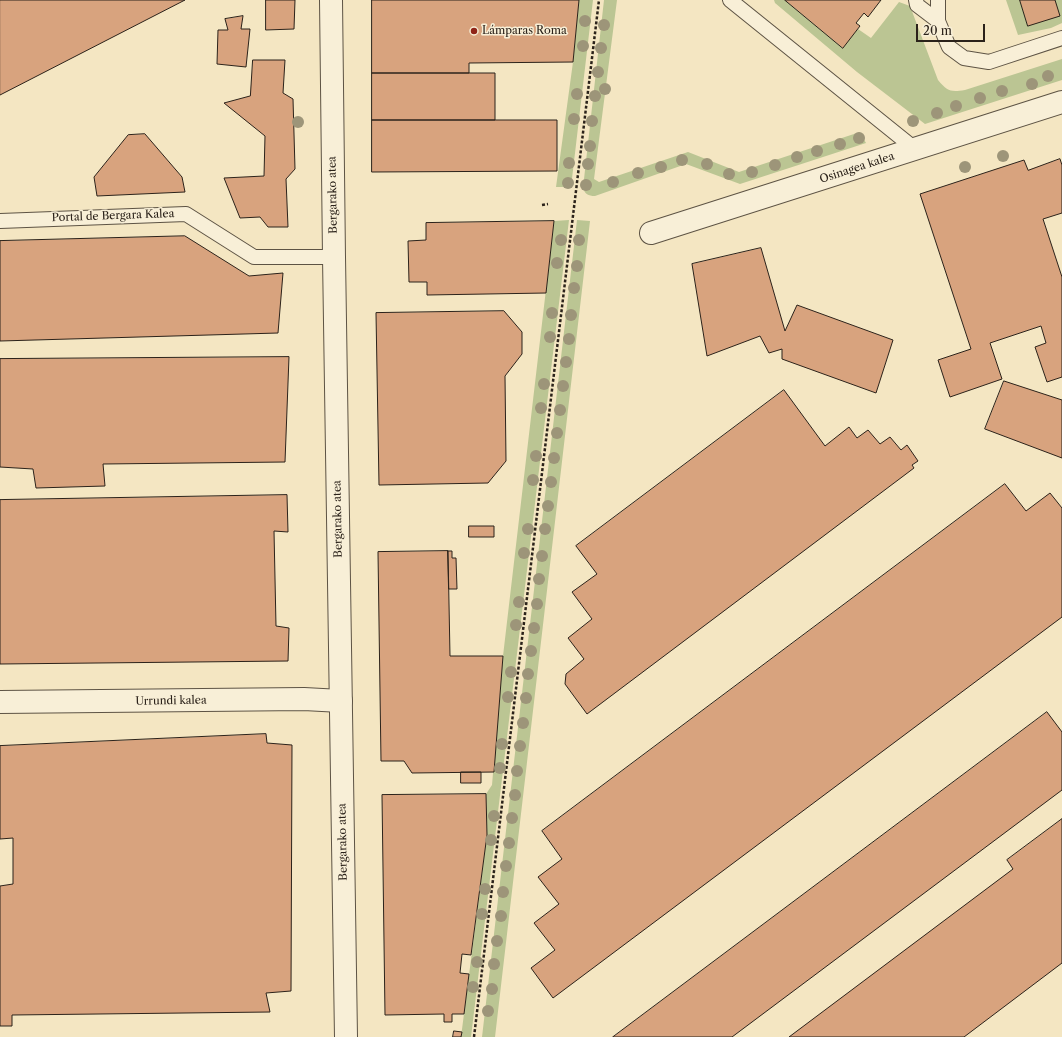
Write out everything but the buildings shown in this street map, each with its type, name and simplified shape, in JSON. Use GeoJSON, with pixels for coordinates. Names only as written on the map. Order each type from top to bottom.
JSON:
{"type":"FeatureCollection","features":[{"type":"Feature","properties":{"kind":"street","name":"Bergarako atea"},"geometry":{"type":"LineString","coordinates":[[331,0],[346,1037]]}},
{"type":"Feature","properties":{"kind":"street","name":"Osinagea kalea"},"geometry":{"type":"LineString","coordinates":[[651,233],[1062,102]]}},
{"type":"Feature","properties":{"kind":"street","name":"Urrundi kalea"},"geometry":{"type":"LineString","coordinates":[[0,702],[304,699],[342,701]]}},
{"type":"Feature","properties":{"kind":"lane"},"geometry":{"type":"LineString","coordinates":[[916,0],[917,5],[938,21]]}},
{"type":"Feature","properties":{"kind":"lane"},"geometry":{"type":"LineString","coordinates":[[938,0],[938,21],[949,47],[964,58],[989,62],[1062,38]]}},
{"type":"Feature","properties":{"kind":"lane"},"geometry":{"type":"LineString","coordinates":[[734,1],[915,149]]}},
{"type":"Feature","properties":{"kind":"lane","name":"Portal de Bergara Kalea"},"geometry":{"type":"LineString","coordinates":[[0,221],[186,214],[254,257],[334,257]]}},
{"type":"Feature","properties":{"kind":"path"},"geometry":{"type":"LineString","coordinates":[[474,1037],[599,0]]}},
{"type":"Feature","properties":{"kind":"path"},"geometry":{"type":"LineString","coordinates":[[542,205],[548,204]]}},
{"type":"Feature","properties":{"kind":"green space"},"geometry":{"type":"Polygon","coordinates":[[[579,0],[593,0],[571,187],[556,187],[573,62],[579,0]]]}},
{"type":"Feature","properties":{"kind":"green space"},"geometry":{"type":"Polygon","coordinates":[[[604,0],[617,0],[594,179],[599,182],[688,152],[739,172],[860,132],[866,143],[740,184],[686,164],[595,196],[590,196],[583,188],[604,0]]]}},
{"type":"Feature","properties":{"kind":"green space"},"geometry":{"type":"Polygon","coordinates":[[[774,0],[785,0],[842,47],[858,29],[871,38],[899,2],[910,6],[938,80],[944,87],[950,90],[965,90],[1062,59],[1062,80],[925,124],[857,72],[775,3],[774,0]]]}},
{"type":"Feature","properties":{"kind":"green space"},"geometry":{"type":"Polygon","coordinates":[[[1006,0],[1062,0],[1062,23],[1051,28],[1018,35],[1006,0]]]}},
{"type":"Feature","properties":{"kind":"green space"},"geometry":{"type":"Polygon","coordinates":[[[569,220],[471,1037],[461,1037],[487,835],[486,794],[492,785],[503,656],[554,221],[569,220]]]}},
{"type":"Feature","properties":{"kind":"green space"},"geometry":{"type":"Polygon","coordinates":[[[577,220],[590,221],[495,1037],[482,1037],[577,220]]]}},
{"type":"Feature","properties":{"kind":"place","name":"Lámparas Roma"},"geometry":{"type":"Point","coordinates":[474,31]}}]}
